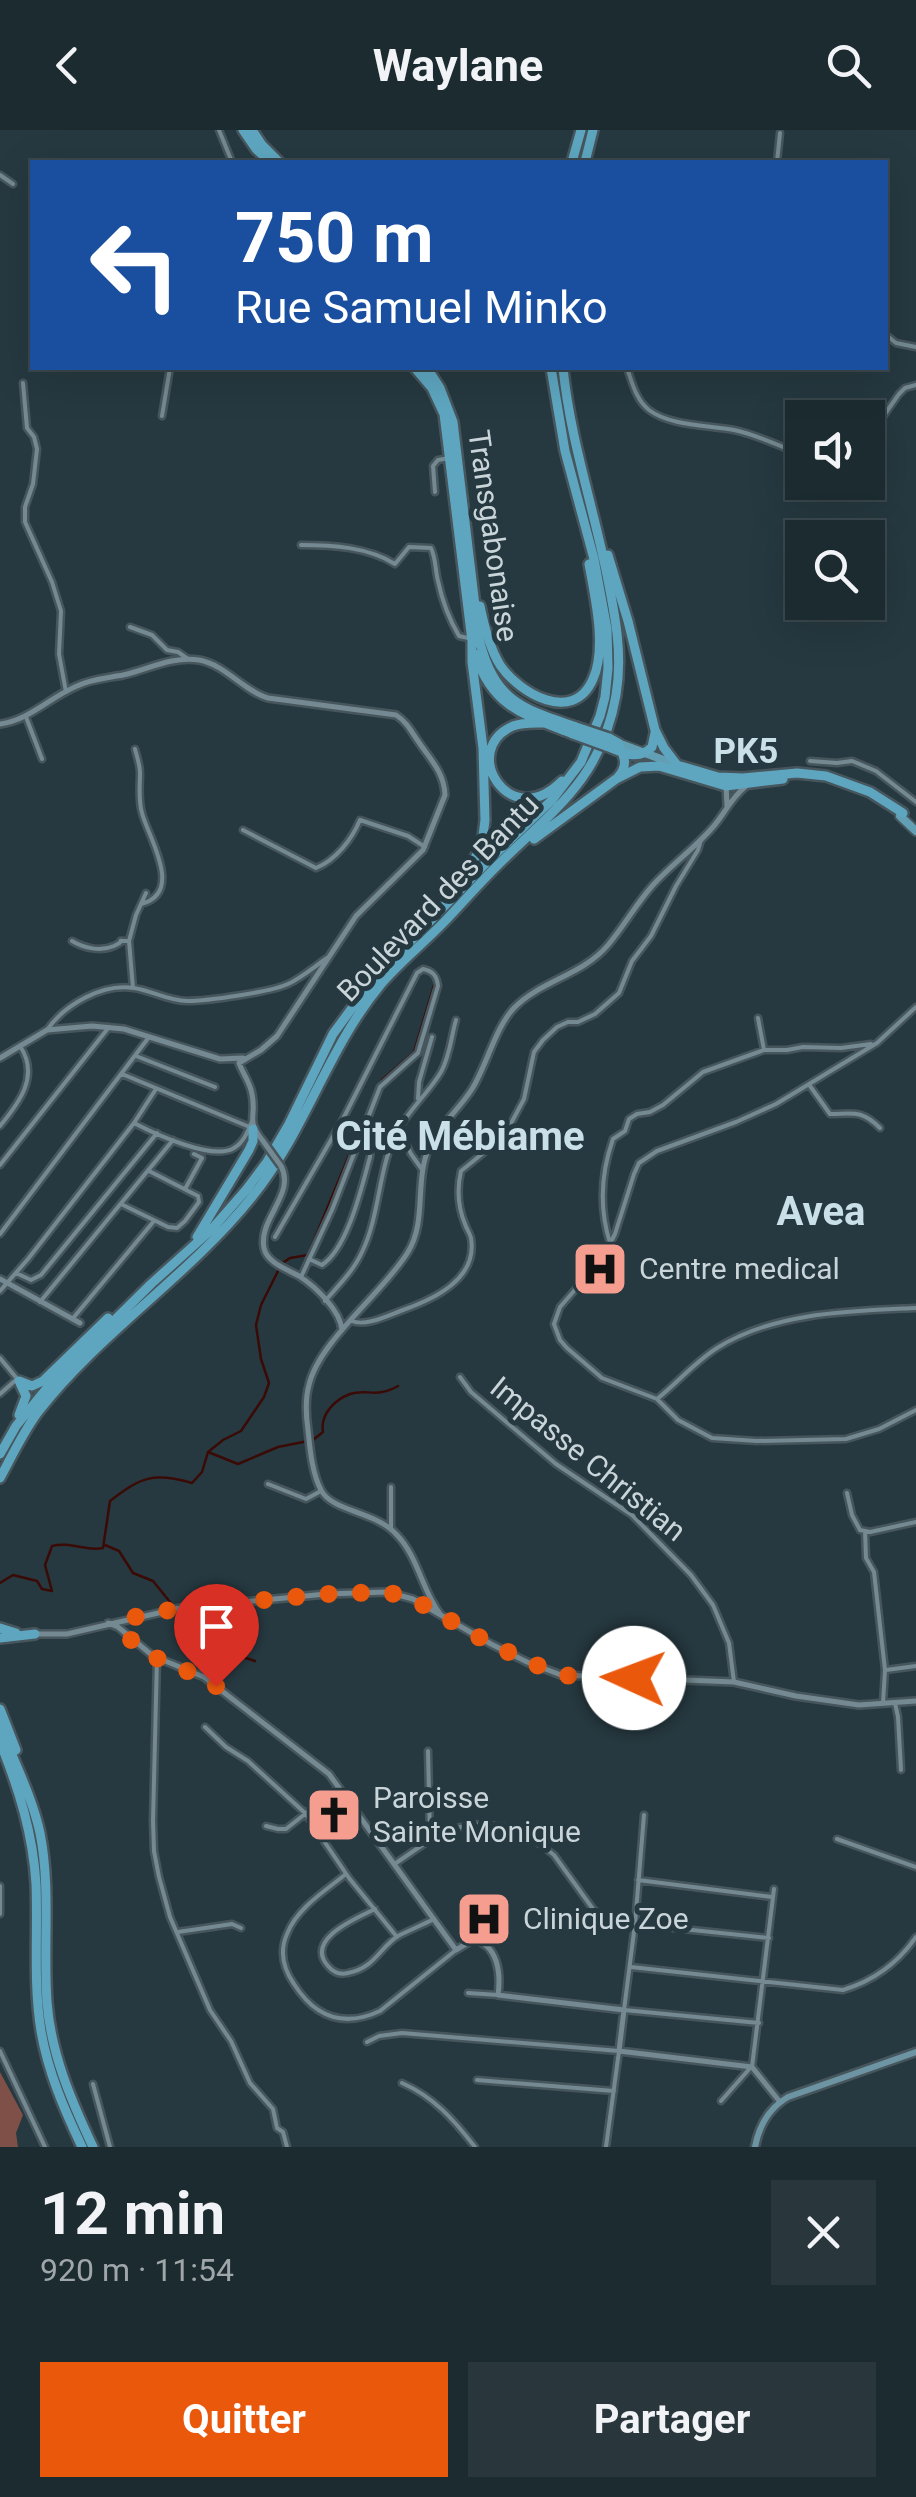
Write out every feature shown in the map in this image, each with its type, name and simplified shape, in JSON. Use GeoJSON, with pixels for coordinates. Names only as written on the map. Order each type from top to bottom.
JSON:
{"type":"FeatureCollection","features":[{"type":"Feature","properties":{"kind":"highway"},"geometry":{"type":"LineString","coordinates":[[244,130],[268,160]]}},
{"type":"Feature","properties":{"kind":"highway"},"geometry":{"type":"LineString","coordinates":[[252,130],[278,160]]}},
{"type":"Feature","properties":{"kind":"highway"},"geometry":{"type":"LineString","coordinates":[[572,160],[580,130]]}},
{"type":"Feature","properties":{"kind":"highway"},"geometry":{"type":"LineString","coordinates":[[586,160],[594,130]]}},
{"type":"Feature","properties":{"kind":"highway","name":"Transgabonaise"},"geometry":{"type":"LineString","coordinates":[[421,370],[444,414],[472,640],[481,671],[498,696]]}},
{"type":"Feature","properties":{"kind":"highway","name":"Transgabonaise"},"geometry":{"type":"LineString","coordinates":[[421,370],[436,380],[453,422],[479,640],[489,670],[506,694],[532,712],[574,730]]}},
{"type":"Feature","properties":{"kind":"highway","name":"Boulevard des Bantu"},"geometry":{"type":"LineString","coordinates":[[0,1454],[16,1426],[50,1383],[227,1213],[267,1162],[320,1058],[359,997],[398,952],[560,792],[588,747],[606,686],[607,629],[594,559],[565,451],[551,370]]}},
{"type":"Feature","properties":{"kind":"highway","name":"Boulevard des Bantu"},"geometry":{"type":"LineString","coordinates":[[1,1478],[31,1422],[47,1402],[210,1244],[254,1195],[276,1166],[351,1024],[381,984],[474,888],[554,814],[577,788],[594,759],[616,694],[619,644],[599,534],[576,447],[564,370]]}},
{"type":"Feature","properties":{"kind":"highway"},"geometry":{"type":"LineString","coordinates":[[472,583],[490,644],[509,676],[529,693],[556,703],[581,695],[591,685],[599,646],[582,517]]}},
{"type":"Feature","properties":{"kind":"highway"},"geometry":{"type":"LineString","coordinates":[[599,534],[628,621],[655,730],[677,765],[727,782],[797,773],[826,776],[870,792],[901,814]]}},
{"type":"Feature","properties":{"kind":"highway"},"geometry":{"type":"LineString","coordinates":[[452,899],[476,856],[485,826],[482,731],[472,640]]}},
{"type":"Feature","properties":{"kind":"highway"},"geometry":{"type":"LineString","coordinates":[[498,696],[518,712],[640,755],[654,743],[655,730]]}},
{"type":"Feature","properties":{"kind":"highway"},"geometry":{"type":"LineString","coordinates":[[482,731],[485,703],[492,697],[506,698],[532,712]]}},
{"type":"Feature","properties":{"kind":"highway"},"geometry":{"type":"LineString","coordinates":[[545,723],[515,725],[494,744],[492,774],[510,794],[529,798],[549,792],[588,747]]}},
{"type":"Feature","properties":{"kind":"highway"},"geometry":{"type":"LineString","coordinates":[[614,745],[626,766],[616,779]]}},
{"type":"Feature","properties":{"kind":"highway"},"geometry":{"type":"LineString","coordinates":[[474,888],[616,779],[640,767],[659,766],[748,784],[792,778],[833,783],[901,814]]}},
{"type":"Feature","properties":{"kind":"highway"},"geometry":{"type":"LineString","coordinates":[[251,1145],[252,1126]]}},
{"type":"Feature","properties":{"kind":"highway"},"geometry":{"type":"LineString","coordinates":[[176,1262],[203,1229],[251,1145],[262,1141]]}},
{"type":"Feature","properties":{"kind":"highway"},"geometry":{"type":"LineString","coordinates":[[18,1380],[29,1386],[43,1382],[104,1321],[126,1308]]}},
{"type":"Feature","properties":{"kind":"highway"},"geometry":{"type":"LineString","coordinates":[[16,1426],[26,1400],[18,1380]]}},
{"type":"Feature","properties":{"kind":"highway"},"geometry":{"type":"LineString","coordinates":[[0,1635],[35,1634]]}},
{"type":"Feature","properties":{"kind":"highway"},"geometry":{"type":"LineString","coordinates":[[0,1709],[35,1806],[36,1978],[41,2030],[56,2090],[82,2147]]}},
{"type":"Feature","properties":{"kind":"highway"},"geometry":{"type":"LineString","coordinates":[[0,1726],[27,1790],[45,1880],[50,2026],[65,2084],[92,2147]]}},
{"type":"Feature","properties":{"kind":"highway"},"geometry":{"type":"LineString","coordinates":[[0,1742],[36,1835]]}},
{"type":"Feature","properties":{"kind":"highway"},"geometry":{"type":"LineString","coordinates":[[0,1756],[36,1835]]}},
{"type":"Feature","properties":{"kind":"main road"},"geometry":{"type":"LineString","coordinates":[[640,755],[677,765]]}},
{"type":"Feature","properties":{"kind":"main road"},"geometry":{"type":"LineString","coordinates":[[640,755],[659,766]]}},
{"type":"Feature","properties":{"kind":"main road"},"geometry":{"type":"LineString","coordinates":[[901,814],[916,829]]}},
{"type":"Feature","properties":{"kind":"main road"},"geometry":{"type":"LineString","coordinates":[[755,2147],[762,2123],[780,2102],[916,2052]]}},
{"type":"Feature","properties":{"kind":"street"},"geometry":{"type":"LineString","coordinates":[[218,130],[231,160]]}},
{"type":"Feature","properties":{"kind":"street"},"geometry":{"type":"LineString","coordinates":[[777,160],[780,132]]}},
{"type":"Feature","properties":{"kind":"street"},"geometry":{"type":"LineString","coordinates":[[0,175],[13,184]]}},
{"type":"Feature","properties":{"kind":"street"},"geometry":{"type":"LineString","coordinates":[[888,336],[896,343],[916,347]]}},
{"type":"Feature","properties":{"kind":"street"},"geometry":{"type":"LineString","coordinates":[[162,416],[170,370]]}},
{"type":"Feature","properties":{"kind":"street"},"geometry":{"type":"LineString","coordinates":[[629,370],[638,397],[652,412],[676,422],[752,435],[785,448]]}},
{"type":"Feature","properties":{"kind":"street"},"geometry":{"type":"LineString","coordinates":[[23,383],[27,428],[37,449],[24,522],[36,543],[61,611],[59,654],[66,692]]}},
{"type":"Feature","properties":{"kind":"street"},"geometry":{"type":"LineString","coordinates":[[885,414],[905,388],[916,386]]}},
{"type":"Feature","properties":{"kind":"street"},"geometry":{"type":"LineString","coordinates":[[435,492],[433,466],[438,460],[452,458]]}},
{"type":"Feature","properties":{"kind":"street"},"geometry":{"type":"LineString","coordinates":[[302,545],[339,546],[395,564],[409,547],[430,548],[455,630],[464,639],[472,640]]}},
{"type":"Feature","properties":{"kind":"street"},"geometry":{"type":"LineString","coordinates":[[130,627],[152,635],[166,650],[188,659]]}},
{"type":"Feature","properties":{"kind":"street"},"geometry":{"type":"LineString","coordinates":[[0,724],[26,716],[94,680],[188,659],[214,664],[262,696],[392,714],[402,719],[436,765],[444,786],[442,806],[425,846],[364,906],[278,1036],[239,1063],[253,1099],[252,1126],[238,1145],[224,1152],[211,1152],[134,1123]]}},
{"type":"Feature","properties":{"kind":"street"},"geometry":{"type":"LineString","coordinates":[[26,716],[42,759]]}},
{"type":"Feature","properties":{"kind":"street"},"geometry":{"type":"LineString","coordinates":[[134,749],[141,770],[138,790],[142,816],[160,854],[162,880],[158,894],[142,904]]}},
{"type":"Feature","properties":{"kind":"street"},"geometry":{"type":"LineString","coordinates":[[810,761],[852,761],[876,771],[916,802]]}},
{"type":"Feature","properties":{"kind":"street"},"geometry":{"type":"LineString","coordinates":[[726,806],[727,782]]}},
{"type":"Feature","properties":{"kind":"street"},"geometry":{"type":"LineString","coordinates":[[440,1614],[408,1549],[390,1528],[373,1517],[338,1506],[321,1491],[310,1441],[309,1384],[322,1357],[397,1268],[412,1244],[418,1223],[421,1168],[434,1137],[471,1091],[511,1012],[526,998],[599,954],[652,886],[717,822],[726,806],[748,784]]}},
{"type":"Feature","properties":{"kind":"street"},"geometry":{"type":"LineString","coordinates":[[242,830],[316,868],[350,840],[361,820],[425,846]]}},
{"type":"Feature","properties":{"kind":"street"},"geometry":{"type":"LineString","coordinates":[[335,1312],[360,1324],[431,1298],[465,1273],[471,1248],[460,1210],[461,1171],[508,1129],[524,1099],[534,1052],[542,1040],[557,1027],[595,1014],[619,992],[632,961],[652,936],[700,840]]}},
{"type":"Feature","properties":{"kind":"street"},"geometry":{"type":"LineString","coordinates":[[133,988],[130,941],[146,893]]}},
{"type":"Feature","properties":{"kind":"street"},"geometry":{"type":"LineString","coordinates":[[72,941],[95,948],[130,941]]}},
{"type":"Feature","properties":{"kind":"street"},"geometry":{"type":"LineString","coordinates":[[0,1058],[46,1030],[93,994],[113,987],[189,1001],[292,982],[330,956]]}},
{"type":"Feature","properties":{"kind":"street"},"geometry":{"type":"LineString","coordinates":[[275,1236],[343,1119],[417,973],[423,969],[433,973],[438,986],[418,1053],[380,1087],[332,1210],[300,1277]]}},
{"type":"Feature","properties":{"kind":"street"},"geometry":{"type":"LineString","coordinates":[[916,1007],[877,1043],[810,1085],[762,1111],[647,1156],[636,1168],[621,1219],[602,1260],[560,1307],[554,1324],[576,1357],[602,1378],[657,1400],[678,1420],[712,1438],[856,1437],[916,1410]]}},
{"type":"Feature","properties":{"kind":"street"},"geometry":{"type":"LineString","coordinates":[[758,1018],[764,1050]]}},
{"type":"Feature","properties":{"kind":"street"},"geometry":{"type":"LineString","coordinates":[[325,1300],[361,1255],[392,1144],[418,1099],[445,1064],[456,1020]]}},
{"type":"Feature","properties":{"kind":"street"},"geometry":{"type":"LineString","coordinates":[[46,1030],[108,1027],[226,1060],[242,1072]]}},
{"type":"Feature","properties":{"kind":"street"},"geometry":{"type":"LineString","coordinates":[[0,1165],[108,1027]]}},
{"type":"Feature","properties":{"kind":"street"},"geometry":{"type":"LineString","coordinates":[[0,1234],[150,1037]]}},
{"type":"Feature","properties":{"kind":"street"},"geometry":{"type":"LineString","coordinates":[[418,1099],[432,1038]]}},
{"type":"Feature","properties":{"kind":"street"},"geometry":{"type":"LineString","coordinates":[[610,1243],[602,1197],[613,1139],[624,1131],[629,1119],[663,1105],[702,1072],[764,1050],[877,1043]]}},
{"type":"Feature","properties":{"kind":"street"},"geometry":{"type":"LineString","coordinates":[[0,1126],[26,1090],[27,1059],[20,1046]]}},
{"type":"Feature","properties":{"kind":"street"},"geometry":{"type":"LineString","coordinates":[[136,1056],[215,1087]]}},
{"type":"Feature","properties":{"kind":"street"},"geometry":{"type":"LineString","coordinates":[[226,1060],[246,1058]]}},
{"type":"Feature","properties":{"kind":"street"},"geometry":{"type":"LineString","coordinates":[[122,1074],[252,1126],[282,1166],[286,1180],[266,1230],[264,1248],[270,1259],[300,1277],[325,1300],[342,1326],[341,1333]]}},
{"type":"Feature","properties":{"kind":"street"},"geometry":{"type":"LineString","coordinates":[[810,1085],[830,1114],[852,1112],[880,1128]]}},
{"type":"Feature","properties":{"kind":"street"},"geometry":{"type":"LineString","coordinates":[[0,1291],[134,1123],[156,1088]]}},
{"type":"Feature","properties":{"kind":"street"},"geometry":{"type":"LineString","coordinates":[[309,1258],[322,1265],[328,1262],[343,1237],[371,1152],[343,1119]]}},
{"type":"Feature","properties":{"kind":"street"},"geometry":{"type":"LineString","coordinates":[[399,1128],[421,1168]]}},
{"type":"Feature","properties":{"kind":"street"},"geometry":{"type":"LineString","coordinates":[[16,1273],[32,1280],[40,1274],[157,1133]]}},
{"type":"Feature","properties":{"kind":"street"},"geometry":{"type":"LineString","coordinates":[[40,1302],[173,1140]]}},
{"type":"Feature","properties":{"kind":"street"},"geometry":{"type":"LineString","coordinates":[[185,1189],[202,1158],[194,1154]]}},
{"type":"Feature","properties":{"kind":"street"},"geometry":{"type":"LineString","coordinates":[[121,1204],[172,1228],[185,1221],[200,1199],[198,1196],[149,1172]]}},
{"type":"Feature","properties":{"kind":"street"},"geometry":{"type":"LineString","coordinates":[[72,1319],[154,1221]]}},
{"type":"Feature","properties":{"kind":"street"},"geometry":{"type":"LineString","coordinates":[[0,1280],[80,1323]]}},
{"type":"Feature","properties":{"kind":"street"},"geometry":{"type":"LineString","coordinates":[[657,1400],[715,1349],[755,1330],[813,1317],[916,1308]]}},
{"type":"Feature","properties":{"kind":"street"},"geometry":{"type":"LineString","coordinates":[[0,1358],[18,1380],[0,1394]]}},
{"type":"Feature","properties":{"kind":"street","name":"Impasse Christian"},"geometry":{"type":"LineString","coordinates":[[460,1378],[471,1392],[556,1464],[632,1515],[691,1575],[712,1606],[729,1643],[734,1682]]}},
{"type":"Feature","properties":{"kind":"street"},"geometry":{"type":"LineString","coordinates":[[268,1484],[306,1499],[321,1491]]}},
{"type":"Feature","properties":{"kind":"street"},"geometry":{"type":"LineString","coordinates":[[390,1528],[391,1486]]}},
{"type":"Feature","properties":{"kind":"street"},"geometry":{"type":"LineString","coordinates":[[846,1493],[860,1530],[916,1522]]}},
{"type":"Feature","properties":{"kind":"street"},"geometry":{"type":"LineString","coordinates":[[865,1531],[866,1558],[874,1572],[885,1670],[883,1704]]}},
{"type":"Feature","properties":{"kind":"street"},"geometry":{"type":"LineString","coordinates":[[35,1634],[67,1634],[177,1608],[375,1592],[400,1594],[504,1651],[561,1675],[734,1682],[827,1702],[916,1701]]}},
{"type":"Feature","properties":{"kind":"street"},"geometry":{"type":"LineString","coordinates":[[420,1603],[428,1602],[430,1595]]}},
{"type":"Feature","properties":{"kind":"street"},"geometry":{"type":"LineString","coordinates":[[127,1636],[124,1624],[130,1618]]}},
{"type":"Feature","properties":{"kind":"street"},"geometry":{"type":"LineString","coordinates":[[108,1623],[157,1658],[204,1678],[318,1764],[339,1787],[456,1950]]}},
{"type":"Feature","properties":{"kind":"street"},"geometry":{"type":"LineString","coordinates":[[157,1658],[154,1851],[170,1917],[210,2010],[250,2083],[273,2109],[287,2147]]}},
{"type":"Feature","properties":{"kind":"street"},"geometry":{"type":"LineString","coordinates":[[885,1670],[916,1666]]}},
{"type":"Feature","properties":{"kind":"street"},"geometry":{"type":"LineString","coordinates":[[895,1703],[902,1770]]}},
{"type":"Feature","properties":{"kind":"street"},"geometry":{"type":"LineString","coordinates":[[205,1727],[305,1813],[346,1874],[397,1937]]}},
{"type":"Feature","properties":{"kind":"street"},"geometry":{"type":"LineString","coordinates":[[428,1754],[431,1838]]}},
{"type":"Feature","properties":{"kind":"street"},"geometry":{"type":"LineString","coordinates":[[266,1826],[286,1828],[339,1787]]}},
{"type":"Feature","properties":{"kind":"street"},"geometry":{"type":"LineString","coordinates":[[606,2147],[635,1924],[644,1815]]}},
{"type":"Feature","properties":{"kind":"street"},"geometry":{"type":"LineString","coordinates":[[394,1864],[431,1838],[461,1826],[516,1830],[554,1855],[598,1915],[635,1924],[769,1938]]}},
{"type":"Feature","properties":{"kind":"street"},"geometry":{"type":"LineString","coordinates":[[836,1839],[916,1866]]}},
{"type":"Feature","properties":{"kind":"street"},"geometry":{"type":"LineString","coordinates":[[346,1874],[305,1908],[286,1935],[282,1961],[308,2004],[342,2019],[358,2019],[380,2011],[474,1939],[488,1947],[500,1970],[498,1995]]}},
{"type":"Feature","properties":{"kind":"street"},"geometry":{"type":"LineString","coordinates":[[638,1880],[773,1898]]}},
{"type":"Feature","properties":{"kind":"street"},"geometry":{"type":"LineString","coordinates":[[0,1886],[0,1914]]}},
{"type":"Feature","properties":{"kind":"street"},"geometry":{"type":"LineString","coordinates":[[721,2101],[752,2067],[774,1889]]}},
{"type":"Feature","properties":{"kind":"street"},"geometry":{"type":"LineString","coordinates":[[375,1909],[334,1930],[328,1938],[322,1958],[330,1970],[344,1975],[362,1968],[397,1937],[434,1919]]}},
{"type":"Feature","properties":{"kind":"street"},"geometry":{"type":"LineString","coordinates":[[178,1932],[232,1924],[242,1928]]}},
{"type":"Feature","properties":{"kind":"street"},"geometry":{"type":"LineString","coordinates":[[629,1967],[843,1990],[883,1971],[916,1937]]}},
{"type":"Feature","properties":{"kind":"street"},"geometry":{"type":"LineString","coordinates":[[468,1993],[758,2023]]}},
{"type":"Feature","properties":{"kind":"street"},"geometry":{"type":"LineString","coordinates":[[367,2042],[402,2033],[620,2051],[752,2067],[780,2102]]}},
{"type":"Feature","properties":{"kind":"street"},"geometry":{"type":"LineString","coordinates":[[0,2051],[45,2147]]}},
{"type":"Feature","properties":{"kind":"street"},"geometry":{"type":"LineString","coordinates":[[478,2080],[614,2091]]}},
{"type":"Feature","properties":{"kind":"street"},"geometry":{"type":"LineString","coordinates":[[402,2083],[441,2107],[475,2147]]}},
{"type":"Feature","properties":{"kind":"street"},"geometry":{"type":"LineString","coordinates":[[93,2084],[110,2147]]}},
{"type":"Feature","properties":{"kind":"shaded area"},"geometry":{"type":"Polygon","coordinates":[[[9,1754],[36,1825],[41,1870],[43,2002],[89,2147],[85,2147],[64,2098],[45,2031],[40,1994],[36,1851],[29,1814],[9,1754]]]}},
{"type":"Feature","properties":{"kind":"shaded area"},"geometry":{"type":"Polygon","coordinates":[[[0,2072],[23,2115],[16,2133],[18,2147],[0,2147],[0,2072]]]}},
{"type":"Feature","properties":{"kind":"waterway"},"geometry":{"type":"LineString","coordinates":[[359,1131],[382,1080],[414,1052],[435,982]]}},
{"type":"Feature","properties":{"kind":"waterway"},"geometry":{"type":"LineString","coordinates":[[281,1264],[308,1255],[357,1136]]}},
{"type":"Feature","properties":{"kind":"waterway"},"geometry":{"type":"LineString","coordinates":[[208,1452],[241,1431],[264,1397],[269,1383],[256,1325],[279,1269]]}},
{"type":"Feature","properties":{"kind":"waterway"},"geometry":{"type":"LineString","coordinates":[[0,1583],[13,1575],[37,1581],[42,1589],[52,1591],[45,1565],[52,1546],[103,1548],[110,1501],[130,1487],[157,1478],[192,1483],[202,1472],[208,1452],[238,1464],[278,1447],[313,1440],[323,1432],[326,1414],[339,1400],[356,1392],[383,1392],[398,1386]]}},
{"type":"Feature","properties":{"kind":"waterway"},"geometry":{"type":"LineString","coordinates":[[105,1545],[119,1551],[133,1573],[153,1581],[183,1618],[215,1622],[230,1636],[240,1656],[255,1661]]}},
{"type":"Feature","properties":{"kind":"place","name":"Centre medical"},"geometry":{"type":"Point","coordinates":[600,1269]}},
{"type":"Feature","properties":{"kind":"place","name":"Paroisse Sainte Monique"},"geometry":{"type":"Point","coordinates":[334,1815]}},
{"type":"Feature","properties":{"kind":"place","name":"Clinique Zoe"},"geometry":{"type":"Point","coordinates":[484,1919]}},
{"type":"Feature","properties":{"kind":"district","name":"PK5"},"geometry":{"type":"Point","coordinates":[746,751]}},
{"type":"Feature","properties":{"kind":"district","name":"Cité Mébiame"},"geometry":{"type":"Point","coordinates":[460,1136]}},
{"type":"Feature","properties":{"kind":"district","name":"Avea"},"geometry":{"type":"Point","coordinates":[821,1211]}},
{"type":"Feature","properties":{"kind":"route"},"geometry":{"type":"LineString","coordinates":[[216,1686],[143,1650],[127,1636],[123,1628],[126,1621],[180,1608],[387,1592],[413,1599],[491,1644],[552,1672],[634,1678]]}}]}
